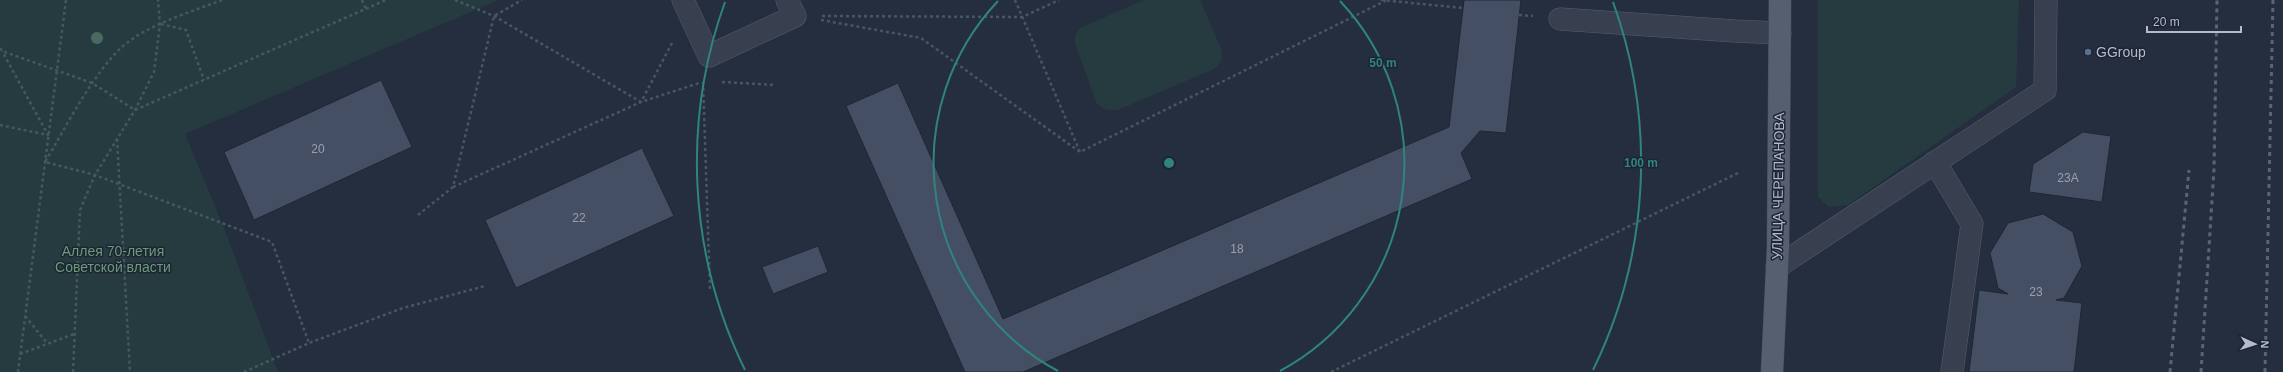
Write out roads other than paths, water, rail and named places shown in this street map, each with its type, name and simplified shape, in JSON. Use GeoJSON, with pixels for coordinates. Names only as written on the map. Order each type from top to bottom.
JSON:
{"type":"FeatureCollection","features":[{"type":"Feature","properties":{"kind":"main road","name":"УЛИЦА ЧЕРЕПАНОВА"},"geometry":{"type":"LineString","coordinates":[[1772,372],[1777,267],[1780,0]]}},
{"type":"Feature","properties":{"kind":"lane"},"geometry":{"type":"LineString","coordinates":[[1777,267],[2045,90],[2046,0]]}},
{"type":"Feature","properties":{"kind":"lane"},"geometry":{"type":"LineString","coordinates":[[686,6],[709,56],[791,8]]}},
{"type":"Feature","properties":{"kind":"lane"},"geometry":{"type":"LineString","coordinates":[[1560,19],[1780,33]]}},
{"type":"Feature","properties":{"kind":"lane"},"geometry":{"type":"LineString","coordinates":[[1935,162],[1972,224],[1952,372]]}},
{"type":"Feature","properties":{"kind":"railway"},"geometry":{"type":"LineString","coordinates":[[2201,372],[2214,169],[2217,0]]}},
{"type":"Feature","properties":{"kind":"railway"},"geometry":{"type":"LineString","coordinates":[[2265,372],[2273,0]]}},
{"type":"Feature","properties":{"kind":"railway"},"geometry":{"type":"LineString","coordinates":[[2170,372],[2189,170]]}},
{"type":"Feature","properties":{"kind":"place","name":"GGroup"},"geometry":{"type":"Point","coordinates":[2088,52]}},
{"type":"Feature","properties":{"kind":"park label","name":"Аллея 70-летия Советской власти"},"geometry":{"type":"Point","coordinates":[113,260]}}]}
